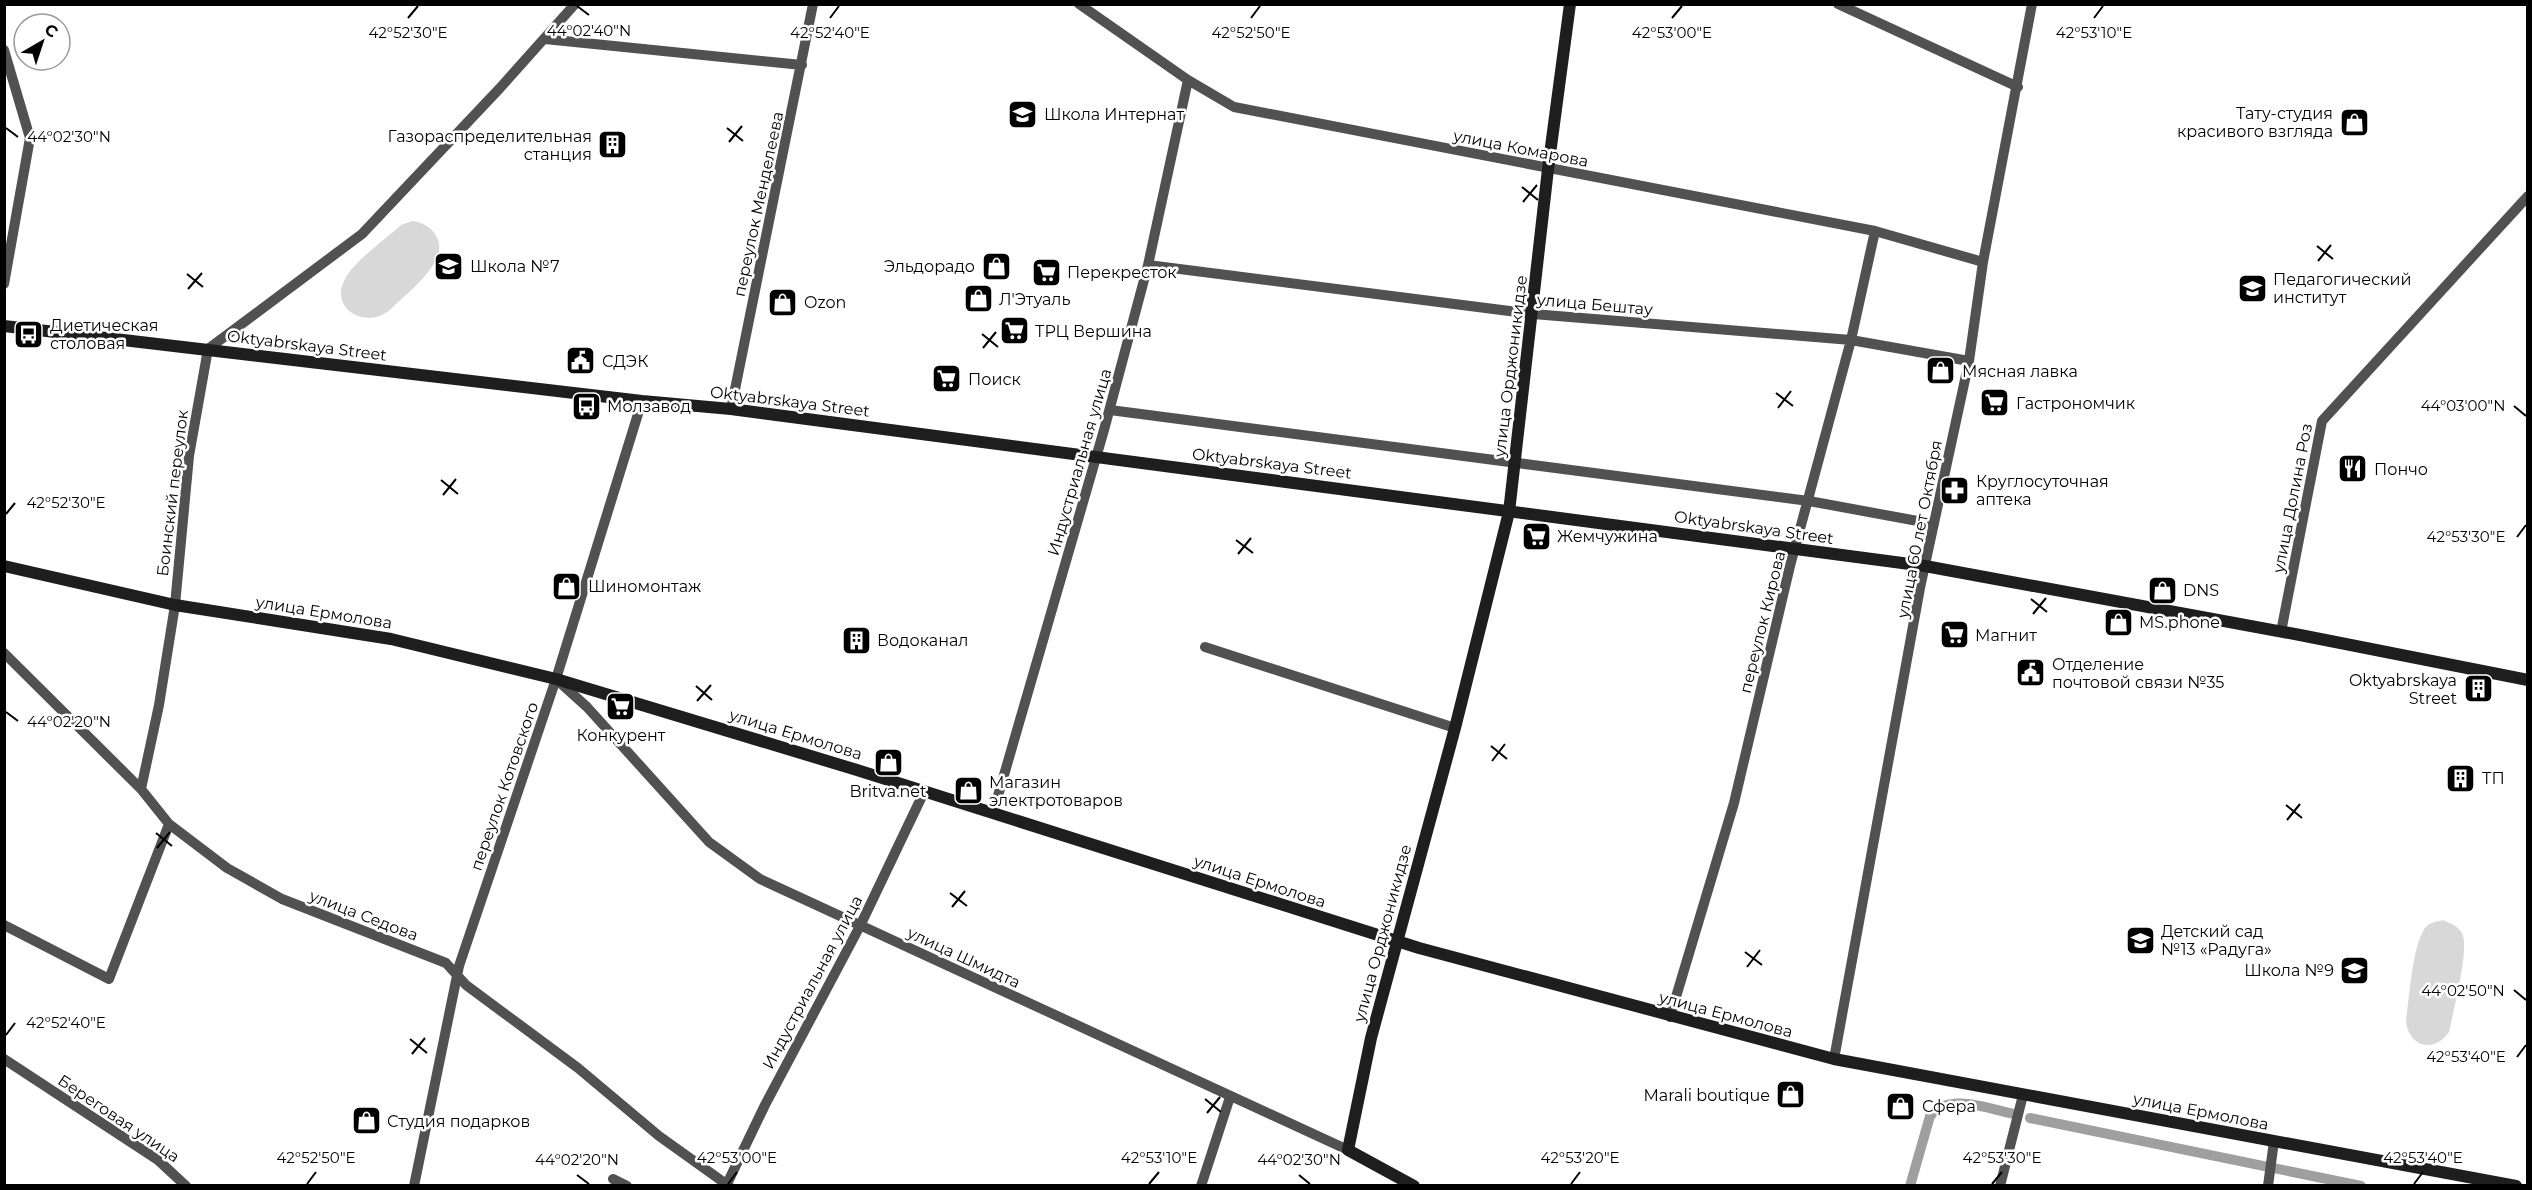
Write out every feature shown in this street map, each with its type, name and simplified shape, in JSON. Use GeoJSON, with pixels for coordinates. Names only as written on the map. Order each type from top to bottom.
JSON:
{"type":"FeatureCollection","features":[{"type":"Feature","properties":{"kind":"street"},"geometry":{"type":"LineString","coordinates":[[208,349],[362,234],[575,4]]}},
{"type":"Feature","properties":{"kind":"street","name":"переулок Менделеева"},"geometry":{"type":"LineString","coordinates":[[731,409],[813,4]]}},
{"type":"Feature","properties":{"kind":"street","name":"улица Комарова"},"geometry":{"type":"LineString","coordinates":[[1079,4],[1188,80],[1234,107],[1875,231],[1983,262]]}},
{"type":"Feature","properties":{"kind":"street","name":"улица Орджоникидзе"},"geometry":{"type":"LineString","coordinates":[[1348,1150],[1371,1038],[1455,728],[1509,512],[1548,168],[1570,4]]}},
{"type":"Feature","properties":{"kind":"street"},"geometry":{"type":"LineString","coordinates":[[1838,4],[2018,87]]}},
{"type":"Feature","properties":{"kind":"street","name":"улица 60 лет Октября"},"geometry":{"type":"LineString","coordinates":[[1834,1059],[1925,566],[1969,361],[1983,262],[2032,4]]}},
{"type":"Feature","properties":{"kind":"street"},"geometry":{"type":"LineString","coordinates":[[545,39],[801,65]]}},
{"type":"Feature","properties":{"kind":"street"},"geometry":{"type":"LineString","coordinates":[[4,50],[30,138],[4,284]]}},
{"type":"Feature","properties":{"kind":"street","name":"Индустриальная улица"},"geometry":{"type":"LineString","coordinates":[[993,813],[1110,410],[1148,266],[1188,80]]}},
{"type":"Feature","properties":{"kind":"street","name":"улица Долина Роз"},"geometry":{"type":"LineString","coordinates":[[2281,632],[2322,421],[2528,196]]}},
{"type":"Feature","properties":{"kind":"street","name":"переулок Кирова"},"geometry":{"type":"LineString","coordinates":[[1670,1017],[1734,803],[1790,566],[1851,340],[1875,231]]}},
{"type":"Feature","properties":{"kind":"street","name":"улица Бештау"},"geometry":{"type":"LineString","coordinates":[[1148,266],[1533,314],[1851,340],[1969,361]]}},
{"type":"Feature","properties":{"kind":"street","name":"Oktyabrskaya Street"},"geometry":{"type":"LineString","coordinates":[[4,326],[642,401],[731,409],[1925,566],[2528,680]]}},
{"type":"Feature","properties":{"kind":"street","name":"Боинский переулок"},"geometry":{"type":"LineString","coordinates":[[141,789],[159,705],[175,605],[189,456],[208,349]]}},
{"type":"Feature","properties":{"kind":"street","name":"переулок Котовского"},"geometry":{"type":"LineString","coordinates":[[414,1185],[457,976],[556,679],[642,401]]}},
{"type":"Feature","properties":{"kind":"street","name":"Oktyabrskaya Street"},"geometry":{"type":"LineString","coordinates":[[1110,410],[1809,501],[1934,524]]}},
{"type":"Feature","properties":{"kind":"street","name":"улица Ермолова"},"geometry":{"type":"LineString","coordinates":[[4,566],[175,605],[392,639],[556,679],[993,813],[1398,942],[1670,1017],[1834,1059],[2021,1100],[2274,1141],[2516,1185]]}},
{"type":"Feature","properties":{"kind":"street"},"geometry":{"type":"LineString","coordinates":[[1205,648],[1455,728]]}},
{"type":"Feature","properties":{"kind":"street","name":"улица Седова"},"geometry":{"type":"LineString","coordinates":[[4,653],[141,789],[169,824],[227,868],[282,899],[446,963],[457,976],[578,1068],[659,1136],[728,1185]]}},
{"type":"Feature","properties":{"kind":"street","name":"улица Шмидта"},"geometry":{"type":"LineString","coordinates":[[556,679],[587,707],[709,842],[760,879],[1348,1150],[1414,1185]]}},
{"type":"Feature","properties":{"kind":"street","name":"Индустриальная улица"},"geometry":{"type":"LineString","coordinates":[[728,1185],[765,1105],[860,926],[924,792]]}},
{"type":"Feature","properties":{"kind":"street"},"geometry":{"type":"LineString","coordinates":[[4,925],[109,979],[169,824]]}},
{"type":"Feature","properties":{"kind":"street","name":"Береговая улица"},"geometry":{"type":"LineString","coordinates":[[4,1059],[158,1160],[186,1185]]}},
{"type":"Feature","properties":{"kind":"street"},"geometry":{"type":"LineString","coordinates":[[1201,1185],[1230,1097]]}},
{"type":"Feature","properties":{"kind":"street"},"geometry":{"type":"LineString","coordinates":[[2000,1185],[2021,1100]]}},
{"type":"Feature","properties":{"kind":"street"},"geometry":{"type":"LineString","coordinates":[[2269,1180],[2274,1141]]}},
{"type":"Feature","properties":{"kind":"street"},"geometry":{"type":"LineString","coordinates":[[613,1179],[627,1185]]}},
{"type":"Feature","properties":{"kind":"shaded area"},"geometry":{"type":"Polygon","coordinates":[[[412,221],[425,225],[435,234],[439,244],[434,264],[418,283],[383,314],[373,318],[354,314],[346,308],[342,300],[341,290],[349,272],[401,225],[412,221]]]}},
{"type":"Feature","properties":{"kind":"shaded area"},"geometry":{"type":"Polygon","coordinates":[[[2443,920],[2456,926],[2462,933],[2464,952],[2449,1032],[2443,1039],[2429,1045],[2411,1036],[2406,1020],[2418,944],[2426,927],[2443,920]]]}},
{"type":"Feature","properties":{"kind":"waterway"},"geometry":{"type":"LineString","coordinates":[[1910,1186],[1930,1116],[1938,1109],[1947,1105],[1969,1104],[2014,1114]]}},
{"type":"Feature","properties":{"kind":"waterway"},"geometry":{"type":"LineString","coordinates":[[2030,1118],[2361,1186]]}},
{"type":"Feature","properties":{"kind":"place","name":"Школа Интернат"},"geometry":{"type":"Point","coordinates":[1023,114]}},
{"type":"Feature","properties":{"kind":"place","name":"Тату-студия красивого взгляда"},"geometry":{"type":"Point","coordinates":[2354,122]}},
{"type":"Feature","properties":{"kind":"place","name":"Газораспределительная станция"},"geometry":{"type":"Point","coordinates":[613,145]}},
{"type":"Feature","properties":{"kind":"place","name":"Школа №7"},"geometry":{"type":"Point","coordinates":[449,266]}},
{"type":"Feature","properties":{"kind":"place","name":"Эльдорадо"},"geometry":{"type":"Point","coordinates":[996,266]}},
{"type":"Feature","properties":{"kind":"place","name":"Перекресток"},"geometry":{"type":"Point","coordinates":[1046,272]}},
{"type":"Feature","properties":{"kind":"place","name":"Педагогический институт"},"geometry":{"type":"Point","coordinates":[2252,288]}},
{"type":"Feature","properties":{"kind":"place","name":"Л'Этуаль"},"geometry":{"type":"Point","coordinates":[978,299]}},
{"type":"Feature","properties":{"kind":"place","name":"Ozon"},"geometry":{"type":"Point","coordinates":[783,302]}},
{"type":"Feature","properties":{"kind":"place","name":"ТРЦ Вершина"},"geometry":{"type":"Point","coordinates":[1014,331]}},
{"type":"Feature","properties":{"kind":"place","name":"Диетическая столовая"},"geometry":{"type":"Point","coordinates":[29,334]}},
{"type":"Feature","properties":{"kind":"place","name":"СДЭК"},"geometry":{"type":"Point","coordinates":[581,361]}},
{"type":"Feature","properties":{"kind":"place","name":"Мясная лавка"},"geometry":{"type":"Point","coordinates":[1941,371]}},
{"type":"Feature","properties":{"kind":"place","name":"Поиск"},"geometry":{"type":"Point","coordinates":[947,379]}},
{"type":"Feature","properties":{"kind":"place","name":"Гастрономчик"},"geometry":{"type":"Point","coordinates":[1995,403]}},
{"type":"Feature","properties":{"kind":"place","name":"Молзавод"},"geometry":{"type":"Point","coordinates":[586,406]}},
{"type":"Feature","properties":{"kind":"place","name":"Пончо"},"geometry":{"type":"Point","coordinates":[2353,469]}},
{"type":"Feature","properties":{"kind":"place","name":"Круглосуточная аптека"},"geometry":{"type":"Point","coordinates":[1955,490]}},
{"type":"Feature","properties":{"kind":"place","name":"Жемчужина"},"geometry":{"type":"Point","coordinates":[1536,536]}},
{"type":"Feature","properties":{"kind":"place","name":"Шиномонтаж"},"geometry":{"type":"Point","coordinates":[567,586]}},
{"type":"Feature","properties":{"kind":"place","name":"DNS"},"geometry":{"type":"Point","coordinates":[2162,590]}},
{"type":"Feature","properties":{"kind":"place","name":"MS.phone"},"geometry":{"type":"Point","coordinates":[2118,622]}},
{"type":"Feature","properties":{"kind":"place","name":"Магнит"},"geometry":{"type":"Point","coordinates":[1954,635]}},
{"type":"Feature","properties":{"kind":"place","name":"Водоканал"},"geometry":{"type":"Point","coordinates":[856,640]}},
{"type":"Feature","properties":{"kind":"place","name":"Отделение почтовой связи №35"},"geometry":{"type":"Point","coordinates":[2031,673]}},
{"type":"Feature","properties":{"kind":"place","name":"Oktyabrskaya Street"},"geometry":{"type":"Point","coordinates":[2478,689]}},
{"type":"Feature","properties":{"kind":"place","name":"Конкурент"},"geometry":{"type":"Point","coordinates":[621,707]}},
{"type":"Feature","properties":{"kind":"place","name":"Britva.net"},"geometry":{"type":"Point","coordinates":[888,763]}},
{"type":"Feature","properties":{"kind":"place","name":"ТП"},"geometry":{"type":"Point","coordinates":[2461,778]}},
{"type":"Feature","properties":{"kind":"place","name":"Магазин электротоваров"},"geometry":{"type":"Point","coordinates":[968,791]}},
{"type":"Feature","properties":{"kind":"place","name":"Детский сад №13 «Радуга»"},"geometry":{"type":"Point","coordinates":[2140,940]}},
{"type":"Feature","properties":{"kind":"place","name":"Школа №9"},"geometry":{"type":"Point","coordinates":[2355,970]}},
{"type":"Feature","properties":{"kind":"place","name":"Marali boutique"},"geometry":{"type":"Point","coordinates":[1791,1095]}},
{"type":"Feature","properties":{"kind":"place","name":"Сфера"},"geometry":{"type":"Point","coordinates":[1901,1106]}},
{"type":"Feature","properties":{"kind":"place","name":"Студия подарков"},"geometry":{"type":"Point","coordinates":[366,1121]}}]}
